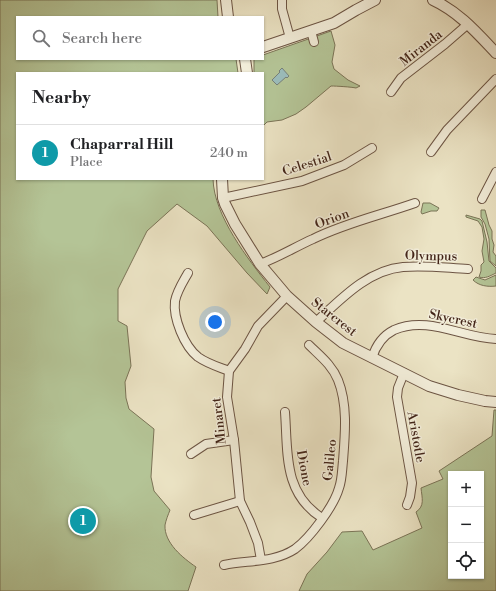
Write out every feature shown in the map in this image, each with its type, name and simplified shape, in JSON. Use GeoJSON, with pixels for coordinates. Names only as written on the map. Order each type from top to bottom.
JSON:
{"type":"FeatureCollection","features":[{"type":"Feature","properties":{"kind":"street"},"geometry":{"type":"LineString","coordinates":[[226,0],[228,16]]}},
{"type":"Feature","properties":{"kind":"street"},"geometry":{"type":"LineString","coordinates":[[282,0],[282,8],[290,38]]}},
{"type":"Feature","properties":{"kind":"street"},"geometry":{"type":"LineString","coordinates":[[264,47],[334,23],[375,0]]}},
{"type":"Feature","properties":{"kind":"street"},"geometry":{"type":"LineString","coordinates":[[433,0],[445,5],[468,24],[496,53]]}},
{"type":"Feature","properties":{"kind":"street","name":"Miranda"},"geometry":{"type":"LineString","coordinates":[[391,92],[401,78],[468,24]]}},
{"type":"Feature","properties":{"kind":"street"},"geometry":{"type":"LineString","coordinates":[[310,31],[314,42]]}},
{"type":"Feature","properties":{"kind":"street"},"geometry":{"type":"LineString","coordinates":[[244,60],[247,72]]}},
{"type":"Feature","properties":{"kind":"street"},"geometry":{"type":"LineString","coordinates":[[431,152],[447,130],[496,79]]}},
{"type":"Feature","properties":{"kind":"street","name":"Celestial"},"geometry":{"type":"LineString","coordinates":[[223,198],[302,180],[344,165],[372,148]]}},
{"type":"Feature","properties":{"kind":"street"},"geometry":{"type":"LineString","coordinates":[[482,199],[496,172]]}},
{"type":"Feature","properties":{"kind":"street","name":"Starcrest"},"geometry":{"type":"LineString","coordinates":[[222,180],[223,198],[235,224],[260,264],[287,296],[316,322],[343,343],[429,386],[458,395],[496,402]]}},
{"type":"Feature","properties":{"kind":"street","name":"Orion"},"geometry":{"type":"LineString","coordinates":[[260,264],[344,226],[415,203]]}},
{"type":"Feature","properties":{"kind":"street","name":"Olympus"},"geometry":{"type":"LineString","coordinates":[[316,322],[346,296],[370,278],[388,270],[403,267],[468,269]]}},
{"type":"Feature","properties":{"kind":"street"},"geometry":{"type":"LineString","coordinates":[[188,273],[178,291],[175,300],[175,318],[188,346],[197,356],[206,362],[230,371]]}},
{"type":"Feature","properties":{"kind":"street","name":"Minaret"},"geometry":{"type":"LineString","coordinates":[[261,560],[258,543],[240,501],[234,440],[227,397],[230,371],[246,349],[258,326],[287,296]]}},
{"type":"Feature","properties":{"kind":"street","name":"Skycrest"},"geometry":{"type":"LineString","coordinates":[[372,358],[375,346],[379,341],[389,333],[402,327],[418,325],[436,326],[470,336],[496,339]]}},
{"type":"Feature","properties":{"kind":"street","name":"Galileo"},"geometry":{"type":"LineString","coordinates":[[224,565],[278,557],[294,549],[310,534],[322,518],[332,504],[339,488],[345,438],[342,390],[333,368],[309,345]]}},
{"type":"Feature","properties":{"kind":"street","name":"Aristotle"},"geometry":{"type":"LineString","coordinates":[[404,373],[398,388],[398,397],[412,483],[410,497],[406,505]]}},
{"type":"Feature","properties":{"kind":"street","name":"Dione"},"geometry":{"type":"LineString","coordinates":[[285,412],[292,481],[297,494],[304,504],[322,518]]}},
{"type":"Feature","properties":{"kind":"street"},"geometry":{"type":"LineString","coordinates":[[191,454],[206,444],[234,440]]}},
{"type":"Feature","properties":{"kind":"street"},"geometry":{"type":"LineString","coordinates":[[194,515],[240,501]]}},
{"type":"Feature","properties":{"kind":"green space"},"geometry":{"type":"Polygon","coordinates":[[[0,0],[217,0],[218,16],[16,16],[16,60],[236,60],[238,72],[16,72],[16,180],[213,180],[219,208],[226,222],[252,264],[270,287],[267,294],[207,226],[177,204],[147,231],[118,289],[118,321],[127,326],[131,366],[125,382],[126,398],[129,409],[154,429],[151,477],[154,491],[170,510],[165,525],[171,544],[180,555],[196,567],[188,591],[0,591],[0,0]]]}},
{"type":"Feature","properties":{"kind":"green space"},"geometry":{"type":"Polygon","coordinates":[[[331,31],[335,45],[332,62],[334,69],[348,80],[360,86],[356,88],[331,86],[296,114],[282,120],[267,122],[264,125],[264,72],[254,72],[254,60],[264,60],[264,55],[331,31]]]}},
{"type":"Feature","properties":{"kind":"green space"},"geometry":{"type":"Polygon","coordinates":[[[423,203],[430,203],[439,208],[437,211],[422,214],[423,203]]]}},
{"type":"Feature","properties":{"kind":"green space"},"geometry":{"type":"Polygon","coordinates":[[[481,210],[485,210],[492,231],[494,245],[493,252],[496,256],[496,266],[490,261],[489,239],[485,224],[481,217],[481,210]]]}},
{"type":"Feature","properties":{"kind":"green space"},"geometry":{"type":"Polygon","coordinates":[[[466,215],[482,221],[487,242],[489,261],[496,268],[496,273],[488,277],[479,277],[481,265],[484,262],[482,251],[484,239],[482,227],[478,221],[466,217],[466,215]]]}},
{"type":"Feature","properties":{"kind":"green space"},"geometry":{"type":"Polygon","coordinates":[[[496,275],[496,286],[484,286],[473,280],[476,277],[485,280],[496,275]]]}},
{"type":"Feature","properties":{"kind":"green space"},"geometry":{"type":"Polygon","coordinates":[[[494,410],[496,410],[496,591],[299,591],[307,574],[327,552],[342,532],[362,531],[373,550],[422,528],[416,512],[422,504],[421,488],[443,479],[439,471],[492,436],[494,410]]]}},
{"type":"Feature","properties":{"kind":"water"},"geometry":{"type":"Polygon","coordinates":[[[282,68],[289,76],[277,85],[272,80],[282,68]]]}},
{"type":"Feature","properties":{"kind":"place","name":"Chaparral Hill"},"geometry":{"type":"Point","coordinates":[83,521]}}]}
